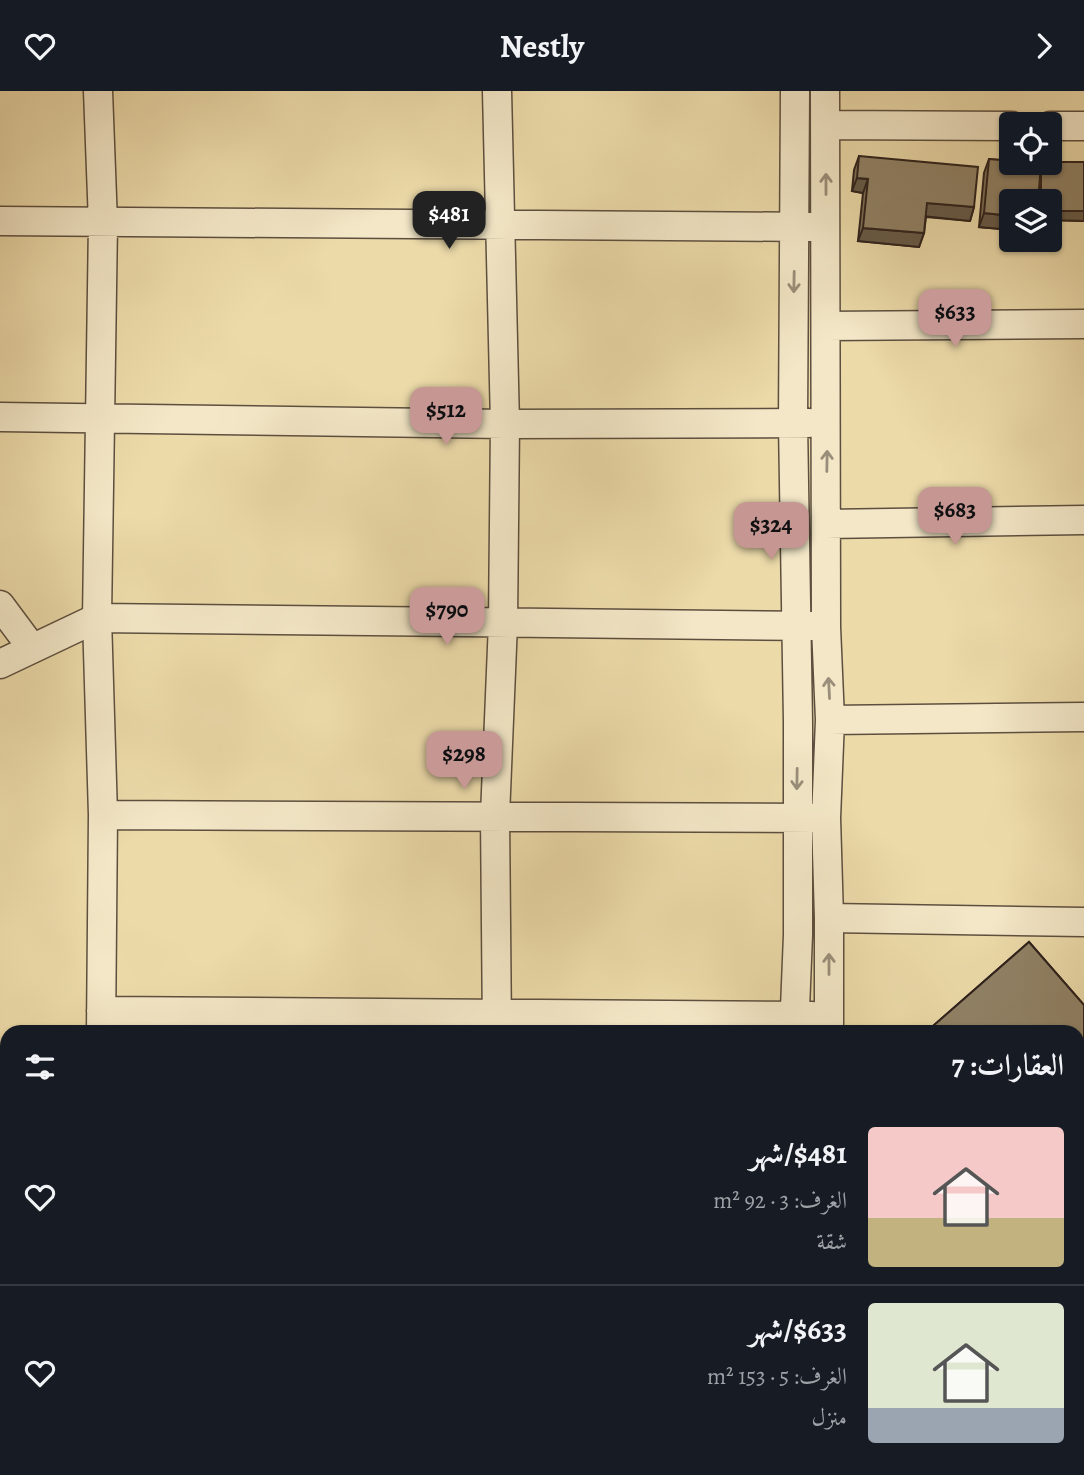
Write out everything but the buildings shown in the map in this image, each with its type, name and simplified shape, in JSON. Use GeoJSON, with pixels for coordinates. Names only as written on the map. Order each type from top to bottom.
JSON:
{"type":"FeatureCollection","features":[{"type":"Feature","properties":{"kind":"street"},"geometry":{"type":"LineString","coordinates":[[98,91],[103,223],[97,618],[103,815],[101,1022],[829,1024],[826,818],[830,720],[826,627],[825,91]]}},
{"type":"Feature","properties":{"kind":"street"},"geometry":{"type":"LineString","coordinates":[[497,91],[505,424],[503,623],[495,815],[497,1023]]}},
{"type":"Feature","properties":{"kind":"street"},"geometry":{"type":"LineString","coordinates":[[794,1024],[798,935],[793,423],[795,91]]}},
{"type":"Feature","properties":{"kind":"street"},"geometry":{"type":"LineString","coordinates":[[826,125],[999,126]]}},
{"type":"Feature","properties":{"kind":"street"},"geometry":{"type":"LineString","coordinates":[[1062,126],[1084,126]]}},
{"type":"Feature","properties":{"kind":"street"},"geometry":{"type":"LineString","coordinates":[[0,221],[500,227],[827,227]]}},
{"type":"Feature","properties":{"kind":"street"},"geometry":{"type":"LineString","coordinates":[[827,326],[1084,324]]}},
{"type":"Feature","properties":{"kind":"street"},"geometry":{"type":"LineString","coordinates":[[0,417],[505,424],[827,422]]}},
{"type":"Feature","properties":{"kind":"street"},"geometry":{"type":"LineString","coordinates":[[826,524],[1084,520]]}},
{"type":"Feature","properties":{"kind":"street"},"geometry":{"type":"LineString","coordinates":[[0,605],[32,648]]}},
{"type":"Feature","properties":{"kind":"street"},"geometry":{"type":"LineString","coordinates":[[0,664],[97,618],[826,627]]}},
{"type":"Feature","properties":{"kind":"street"},"geometry":{"type":"LineString","coordinates":[[830,720],[1084,717]]}},
{"type":"Feature","properties":{"kind":"street"},"geometry":{"type":"LineString","coordinates":[[103,815],[826,818]]}},
{"type":"Feature","properties":{"kind":"street"},"geometry":{"type":"LineString","coordinates":[[829,918],[1084,922]]}}]}
